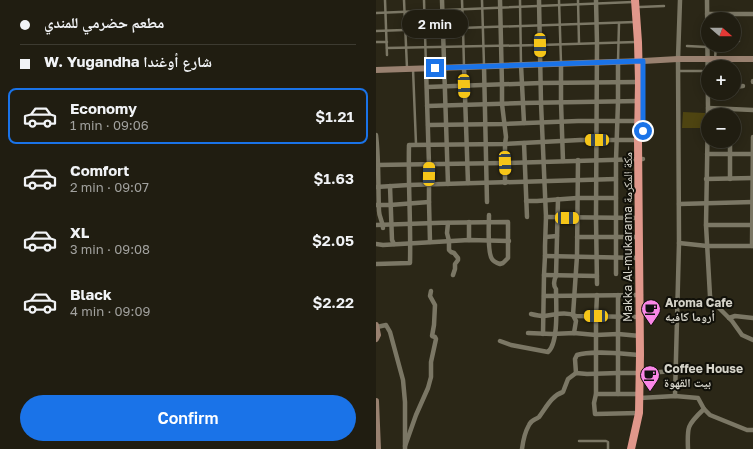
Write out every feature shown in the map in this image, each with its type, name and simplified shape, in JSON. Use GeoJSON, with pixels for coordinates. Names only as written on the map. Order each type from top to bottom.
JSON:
{"type":"FeatureCollection","features":[{"type":"Feature","properties":{"kind":"highway","name":"Makka Al-mukarama مكة المكرمة"},"geometry":{"type":"LineString","coordinates":[[631,449],[639,413],[642,373],[640,159],[638,140],[639,82],[641,61],[638,42],[637,2]]}},
{"type":"Feature","properties":{"kind":"highway","name":"Makka Al-mukarama مكة المكرمة"},"geometry":{"type":"LineString","coordinates":[[637,2],[641,61],[639,218],[641,295],[639,316],[642,373]]}},
{"type":"Feature","properties":{"kind":"highway","name":"Makka Al-mukarama مكة المكرمة"},"geometry":{"type":"LineString","coordinates":[[636,449],[643,416],[641,396]]}},
{"type":"Feature","properties":{"kind":"street"},"geometry":{"type":"LineString","coordinates":[[442,0],[448,184]]}},
{"type":"Feature","properties":{"kind":"street"},"geometry":{"type":"LineString","coordinates":[[500,0],[502,104],[506,138],[505,183]]}},
{"type":"Feature","properties":{"kind":"street"},"geometry":{"type":"LineString","coordinates":[[539,0],[541,103],[546,200],[543,334]]}},
{"type":"Feature","properties":{"kind":"street"},"geometry":{"type":"LineString","coordinates":[[675,396],[679,243],[678,59],[680,0]]}},
{"type":"Feature","properties":{"kind":"street"},"geometry":{"type":"LineString","coordinates":[[707,0],[707,12]]}},
{"type":"Feature","properties":{"kind":"street"},"geometry":{"type":"LineString","coordinates":[[596,2],[598,43],[596,218],[597,284]]}},
{"type":"Feature","properties":{"kind":"street"},"geometry":{"type":"LineString","coordinates":[[741,14],[753,14]]}},
{"type":"Feature","properties":{"kind":"street"},"geometry":{"type":"LineString","coordinates":[[707,59],[708,52]]}},
{"type":"Feature","properties":{"kind":"street"},"geometry":{"type":"LineString","coordinates":[[376,70],[678,59],[753,59]]}},
{"type":"Feature","properties":{"kind":"street"},"geometry":{"type":"LineString","coordinates":[[616,274],[618,62]]}},
{"type":"Feature","properties":{"kind":"street"},"geometry":{"type":"LineString","coordinates":[[561,64],[563,160]]}},
{"type":"Feature","properties":{"kind":"street"},"geometry":{"type":"LineString","coordinates":[[521,65],[524,123]]}},
{"type":"Feature","properties":{"kind":"street"},"geometry":{"type":"LineString","coordinates":[[484,66],[486,202]]}},
{"type":"Feature","properties":{"kind":"street"},"geometry":{"type":"LineString","coordinates":[[464,67],[468,183]]}},
{"type":"Feature","properties":{"kind":"street"},"geometry":{"type":"LineString","coordinates":[[426,68],[430,164],[430,242]]}},
{"type":"Feature","properties":{"kind":"street"},"geometry":{"type":"LineString","coordinates":[[427,87],[541,83],[639,82]]}},
{"type":"Feature","properties":{"kind":"street"},"geometry":{"type":"LineString","coordinates":[[708,100],[708,108]]}},
{"type":"Feature","properties":{"kind":"street"},"geometry":{"type":"LineString","coordinates":[[427,106],[639,101]]}},
{"type":"Feature","properties":{"kind":"street"},"geometry":{"type":"LineString","coordinates":[[741,109],[753,110]]}},
{"type":"Feature","properties":{"kind":"street"},"geometry":{"type":"LineString","coordinates":[[428,125],[639,121]]}},
{"type":"Feature","properties":{"kind":"street"},"geometry":{"type":"LineString","coordinates":[[376,137],[377,205],[383,226]]}},
{"type":"Feature","properties":{"kind":"street"},"geometry":{"type":"LineString","coordinates":[[679,243],[707,246],[753,246],[753,137]]}},
{"type":"Feature","properties":{"kind":"street"},"geometry":{"type":"LineString","coordinates":[[376,264],[410,262],[409,145],[638,140]]}},
{"type":"Feature","properties":{"kind":"street"},"geometry":{"type":"LineString","coordinates":[[524,143],[527,217]]}},
{"type":"Feature","properties":{"kind":"street"},"geometry":{"type":"LineString","coordinates":[[707,148],[706,225],[710,296],[713,302],[732,321],[742,335],[753,340]]}},
{"type":"Feature","properties":{"kind":"street"},"geometry":{"type":"LineString","coordinates":[[730,148],[730,179]]}},
{"type":"Feature","properties":{"kind":"street"},"geometry":{"type":"LineString","coordinates":[[707,154],[753,154]]}},
{"type":"Feature","properties":{"kind":"street"},"geometry":{"type":"LineString","coordinates":[[377,166],[640,159]]}},
{"type":"Feature","properties":{"kind":"street"},"geometry":{"type":"LineString","coordinates":[[574,333],[576,321],[573,315],[577,256],[578,160]]}},
{"type":"Feature","properties":{"kind":"street"},"geometry":{"type":"LineString","coordinates":[[706,178],[753,178]]}},
{"type":"Feature","properties":{"kind":"street"},"geometry":{"type":"LineString","coordinates":[[377,187],[429,184],[616,179]]}},
{"type":"Feature","properties":{"kind":"street"},"geometry":{"type":"LineString","coordinates":[[390,186],[392,240],[394,244]]}},
{"type":"Feature","properties":{"kind":"street"},"geometry":{"type":"LineString","coordinates":[[526,201],[577,198],[616,198]]}},
{"type":"Feature","properties":{"kind":"street"},"geometry":{"type":"LineString","coordinates":[[500,341],[548,352],[551,349],[556,334],[556,289],[554,284],[557,256],[558,199]]}},
{"type":"Feature","properties":{"kind":"street"},"geometry":{"type":"LineString","coordinates":[[377,205],[429,202]]}},
{"type":"Feature","properties":{"kind":"street"},"geometry":{"type":"LineString","coordinates":[[679,204],[752,202]]}},
{"type":"Feature","properties":{"kind":"street"},"geometry":{"type":"LineString","coordinates":[[376,225],[383,226],[410,223],[469,222],[489,222],[508,222],[508,258],[504,263],[500,264],[493,261],[490,256],[489,241],[489,222],[489,215]]}},
{"type":"Feature","properties":{"kind":"street"},"geometry":{"type":"LineString","coordinates":[[546,217],[639,218]]}},
{"type":"Feature","properties":{"kind":"street"},"geometry":{"type":"LineString","coordinates":[[469,222],[469,240]]}},
{"type":"Feature","properties":{"kind":"street"},"geometry":{"type":"LineString","coordinates":[[448,223],[447,233],[449,250],[458,258],[453,275]]}},
{"type":"Feature","properties":{"kind":"street"},"geometry":{"type":"LineString","coordinates":[[706,225],[752,225]]}},
{"type":"Feature","properties":{"kind":"street"},"geometry":{"type":"LineString","coordinates":[[546,237],[557,236]]}},
{"type":"Feature","properties":{"kind":"street"},"geometry":{"type":"LineString","coordinates":[[577,237],[639,236]]}},
{"type":"Feature","properties":{"kind":"street"},"geometry":{"type":"LineString","coordinates":[[376,244],[383,245],[469,240],[509,240]]}},
{"type":"Feature","properties":{"kind":"street"},"geometry":{"type":"LineString","coordinates":[[545,256],[639,258]]}},
{"type":"Feature","properties":{"kind":"street"},"geometry":{"type":"LineString","coordinates":[[544,275],[597,276]]}},
{"type":"Feature","properties":{"kind":"street"},"geometry":{"type":"LineString","coordinates":[[405,447],[416,415],[428,388],[430,377],[431,362],[436,339],[432,336],[435,305],[430,296],[431,291]]}},
{"type":"Feature","properties":{"kind":"street"},"geometry":{"type":"LineString","coordinates":[[597,295],[595,414],[639,413]]}},
{"type":"Feature","properties":{"kind":"street"},"geometry":{"type":"LineString","coordinates":[[618,295],[618,394]]}},
{"type":"Feature","properties":{"kind":"street"},"geometry":{"type":"LineString","coordinates":[[544,296],[641,295]]}},
{"type":"Feature","properties":{"kind":"street"},"geometry":{"type":"LineString","coordinates":[[531,314],[544,316],[562,313],[576,316],[639,316]]}},
{"type":"Feature","properties":{"kind":"street"},"geometry":{"type":"LineString","coordinates":[[729,318],[735,316],[753,318]]}},
{"type":"Feature","properties":{"kind":"street"},"geometry":{"type":"LineString","coordinates":[[376,339],[378,335],[376,326],[386,325],[390,332],[403,380],[405,402],[405,447]]}},
{"type":"Feature","properties":{"kind":"street"},"geometry":{"type":"LineString","coordinates":[[528,333],[574,333],[596,335],[618,334],[640,336]]}},
{"type":"Feature","properties":{"kind":"street"},"geometry":{"type":"LineString","coordinates":[[576,373],[575,359],[577,355],[582,353],[640,355]]}},
{"type":"Feature","properties":{"kind":"street"},"geometry":{"type":"LineString","coordinates":[[522,449],[522,441],[530,422],[538,418],[547,404],[558,394],[563,392],[568,379],[576,373],[596,374],[676,371]]}},
{"type":"Feature","properties":{"kind":"street"},"geometry":{"type":"LineString","coordinates":[[596,394],[698,398],[704,409],[710,415],[747,430],[753,430]]}},
{"type":"Feature","properties":{"kind":"street"},"geometry":{"type":"LineString","coordinates":[[376,401],[378,449]]}},
{"type":"Feature","properties":{"kind":"street"},"geometry":{"type":"LineString","coordinates":[[688,449],[688,428],[694,418],[704,409]]}},
{"type":"Feature","properties":{"kind":"lane"},"geometry":{"type":"LineString","coordinates":[[386,0],[388,56]]}},
{"type":"Feature","properties":{"kind":"lane"},"geometry":{"type":"LineString","coordinates":[[404,0],[406,48],[410,69],[416,144]]}},
{"type":"Feature","properties":{"kind":"lane"},"geometry":{"type":"LineString","coordinates":[[424,0],[426,68]]}},
{"type":"Feature","properties":{"kind":"lane"},"geometry":{"type":"LineString","coordinates":[[462,0],[464,67]]}},
{"type":"Feature","properties":{"kind":"lane"},"geometry":{"type":"LineString","coordinates":[[482,0],[484,66]]}},
{"type":"Feature","properties":{"kind":"lane"},"geometry":{"type":"LineString","coordinates":[[520,0],[521,65]]}},
{"type":"Feature","properties":{"kind":"lane"},"geometry":{"type":"LineString","coordinates":[[559,0],[561,64]]}},
{"type":"Feature","properties":{"kind":"lane"},"geometry":{"type":"LineString","coordinates":[[578,0],[579,44]]}},
{"type":"Feature","properties":{"kind":"lane"},"geometry":{"type":"LineString","coordinates":[[376,13],[578,5],[596,2],[637,2],[664,6]]}},
{"type":"Feature","properties":{"kind":"lane"},"geometry":{"type":"LineString","coordinates":[[376,31],[637,22]]}},
{"type":"Feature","properties":{"kind":"lane"},"geometry":{"type":"LineString","coordinates":[[618,62],[619,23]]}},
{"type":"Feature","properties":{"kind":"lane"},"geometry":{"type":"LineString","coordinates":[[376,42],[387,42]]}},
{"type":"Feature","properties":{"kind":"lane"},"geometry":{"type":"LineString","coordinates":[[387,48],[638,42]]}},
{"type":"Feature","properties":{"kind":"lane"},"geometry":{"type":"LineString","coordinates":[[687,46],[701,47]]}},
{"type":"Feature","properties":{"kind":"lane"},"geometry":{"type":"LineString","coordinates":[[715,59],[716,52]]}},
{"type":"Feature","properties":{"kind":"lane"},"geometry":{"type":"LineString","coordinates":[[678,71],[701,71]]}},
{"type":"Feature","properties":{"kind":"lane"},"geometry":{"type":"LineString","coordinates":[[579,441],[606,441],[608,442],[608,449]]}},
{"type":"Feature","properties":{"kind":"shaded area"},"geometry":{"type":"Polygon","coordinates":[[[683,112],[701,113],[701,128],[682,128],[683,112]]]}},
{"type":"Feature","properties":{"kind":"place","name":"Aroma Cafe أروما كافيه"},"geometry":{"type":"Point","coordinates":[651,326]}},
{"type":"Feature","properties":{"kind":"place","name":"Coffee House بيت القهوة"},"geometry":{"type":"Point","coordinates":[650,392]}},
{"type":"Feature","properties":{"kind":"route"},"geometry":{"type":"LineString","coordinates":[[435,68],[643,61],[643,131]]}}]}
